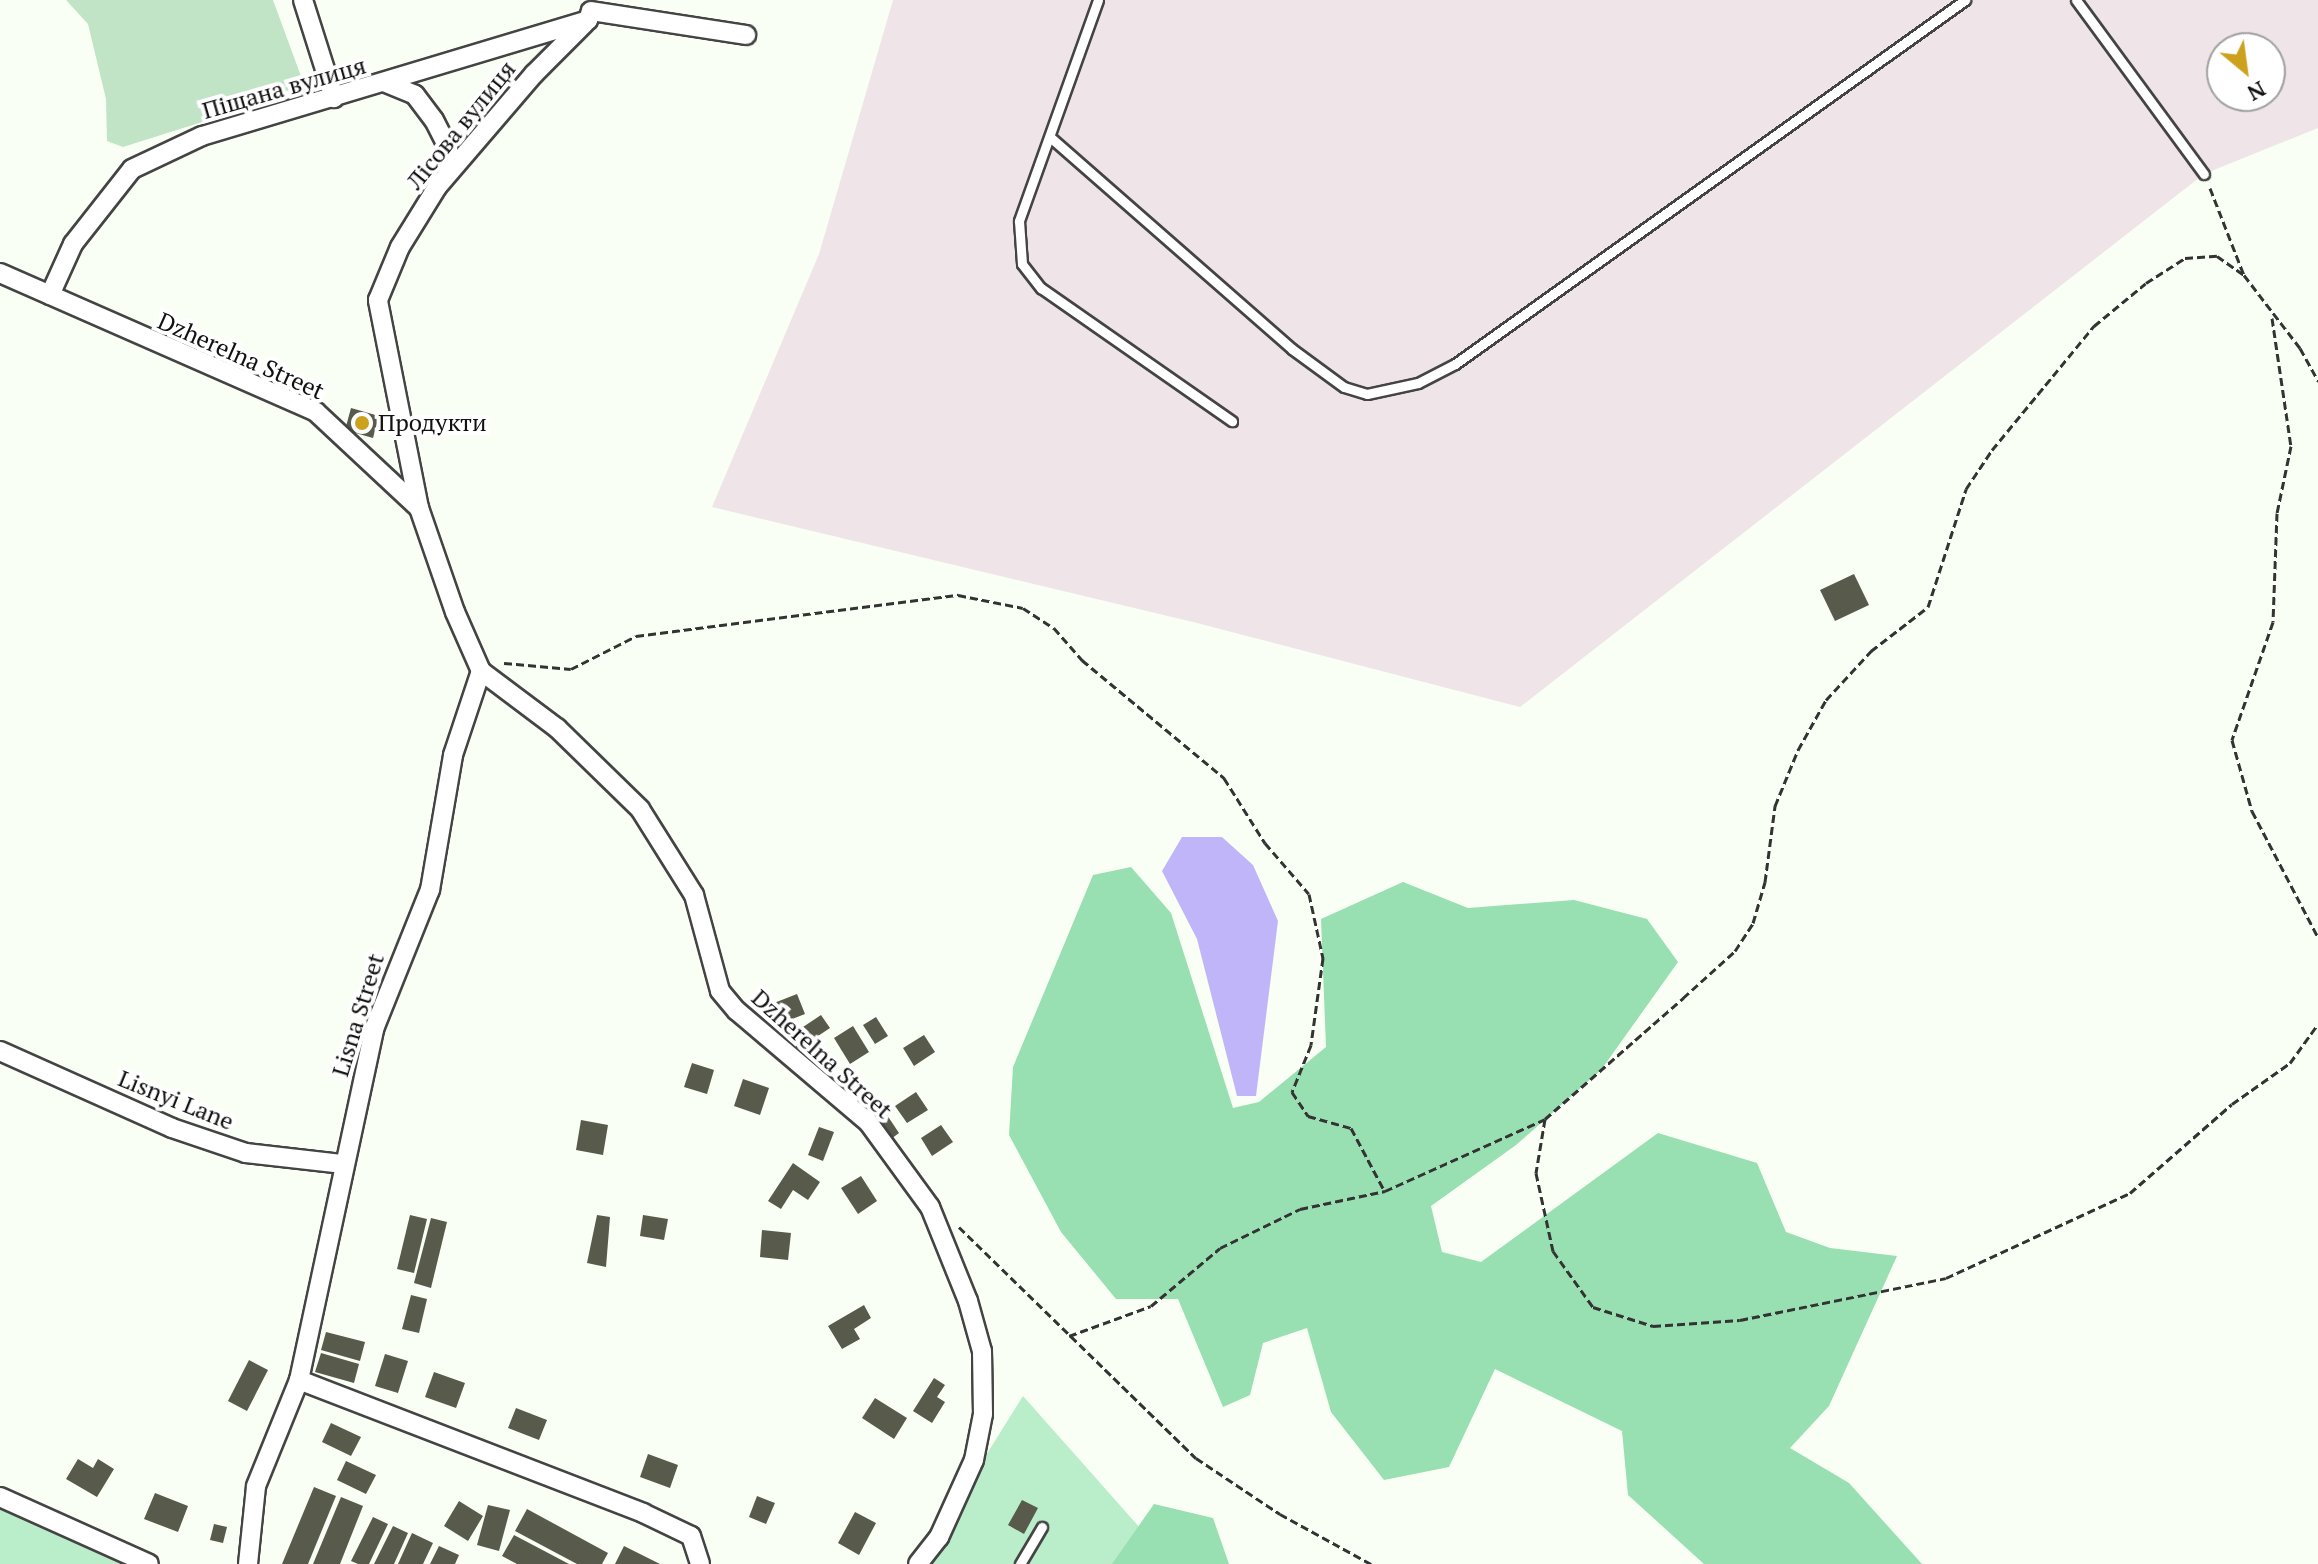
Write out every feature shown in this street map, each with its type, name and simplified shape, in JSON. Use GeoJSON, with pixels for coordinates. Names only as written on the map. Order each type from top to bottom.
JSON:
{"type":"FeatureCollection","features":[{"type":"Feature","properties":{"kind":"street"},"geometry":{"type":"LineString","coordinates":[[303,0],[334,98]]}},
{"type":"Feature","properties":{"kind":"street"},"geometry":{"type":"LineString","coordinates":[[589,10],[746,35]]}},
{"type":"Feature","properties":{"kind":"street","name":"Піщана вулиця"},"geometry":{"type":"LineString","coordinates":[[50,295],[73,244],[132,169],[202,136],[386,83],[589,10]]}},
{"type":"Feature","properties":{"kind":"street","name":"Лісова вулиця"},"geometry":{"type":"LineString","coordinates":[[419,508],[378,300],[400,247],[449,172],[589,10]]}},
{"type":"Feature","properties":{"kind":"street"},"geometry":{"type":"LineString","coordinates":[[386,83],[415,95],[434,120],[448,147],[449,172]]}},
{"type":"Feature","properties":{"kind":"street","name":"Dzherelna Street"},"geometry":{"type":"LineString","coordinates":[[0,273],[316,412],[419,508],[455,612],[481,671],[557,728],[640,809],[694,895],[720,991],[737,1011],[868,1122],[930,1207],[968,1301],[982,1351],[983,1414],[974,1460],[939,1537],[918,1564]]}},
{"type":"Feature","properties":{"kind":"street","name":"Lisna Street"},"geometry":{"type":"LineString","coordinates":[[248,1564],[256,1486],[299,1380],[374,1029],[430,890],[453,755],[481,671]]}},
{"type":"Feature","properties":{"kind":"street","name":"Lisnyi Lane"},"geometry":{"type":"LineString","coordinates":[[0,1051],[172,1128],[246,1153],[343,1164]]}},
{"type":"Feature","properties":{"kind":"street"},"geometry":{"type":"LineString","coordinates":[[299,1380],[655,1519],[691,1536],[700,1564]]}},
{"type":"Feature","properties":{"kind":"street"},"geometry":{"type":"LineString","coordinates":[[0,1497],[149,1564]]}},
{"type":"Feature","properties":{"kind":"lane"},"geometry":{"type":"LineString","coordinates":[[1098,0],[1019,221],[1022,264],[1041,288],[1232,421]]}},
{"type":"Feature","properties":{"kind":"lane"},"geometry":{"type":"LineString","coordinates":[[1050,137],[1292,349],[1344,387],[1367,394],[1418,383],[1455,364],[1965,0]]}},
{"type":"Feature","properties":{"kind":"lane"},"geometry":{"type":"LineString","coordinates":[[2076,0],[2204,174]]}},
{"type":"Feature","properties":{"kind":"lane"},"geometry":{"type":"LineString","coordinates":[[1020,1564],[1042,1527]]}},
{"type":"Feature","properties":{"kind":"path"},"geometry":{"type":"LineString","coordinates":[[2204,174],[2244,275],[2272,318],[2300,348],[2318,381]]}},
{"type":"Feature","properties":{"kind":"path"},"geometry":{"type":"LineString","coordinates":[[1069,1336],[1151,1306],[1220,1248],[1300,1209],[1385,1191],[1545,1119],[1735,951],[1753,923],[1765,882],[1775,806],[1798,750],[1826,700],[1871,651],[1928,607],[1966,489],[1992,450],[2094,326],[2146,283],[2185,258],[2217,256],[2244,275]]}},
{"type":"Feature","properties":{"kind":"path"},"geometry":{"type":"LineString","coordinates":[[2272,318],[2291,446],[2277,513],[2273,622],[2232,740],[2252,811],[2318,937]]}},
{"type":"Feature","properties":{"kind":"path"},"geometry":{"type":"LineString","coordinates":[[481,671],[509,661],[571,669],[636,636],[958,595],[1023,608],[1054,628],[1082,660],[1224,778],[1265,843],[1309,894],[1323,958],[1311,1045],[1292,1092],[1308,1116],[1351,1128],[1385,1191]]}},
{"type":"Feature","properties":{"kind":"path"},"geometry":{"type":"LineString","coordinates":[[1545,1119],[1536,1173],[1553,1251],[1593,1307],[1653,1326],[1740,1320],[1946,1278],[2130,1193],[2232,1104],[2290,1063],[2318,1024]]}},
{"type":"Feature","properties":{"kind":"path"},"geometry":{"type":"LineString","coordinates":[[930,1207],[998,1259],[1069,1336],[1196,1458],[1280,1514],[1371,1564]]}},
{"type":"Feature","properties":{"kind":"shaded area"},"geometry":{"type":"Polygon","coordinates":[[[893,0],[2318,0],[2318,128],[2204,174],[1520,707],[1197,623],[712,507],[819,254],[893,0]]]}},
{"type":"Feature","properties":{"kind":"shaded area"},"geometry":{"type":"Polygon","coordinates":[[[1182,837],[1222,837],[1253,865],[1278,921],[1256,1096],[1237,1096],[1197,939],[1162,871],[1182,837]]]}},
{"type":"Feature","properties":{"kind":"green space"},"geometry":{"type":"Polygon","coordinates":[[[66,0],[273,0],[302,79],[291,94],[123,147],[107,141],[106,99],[88,24],[66,0]]]}},
{"type":"Feature","properties":{"kind":"green space"},"geometry":{"type":"Polygon","coordinates":[[[1131,867],[1171,913],[1233,1108],[1259,1102],[1326,1047],[1321,919],[1403,882],[1468,908],[1574,900],[1647,919],[1678,962],[1601,1070],[1516,1145],[1431,1206],[1442,1252],[1481,1262],[1658,1133],[1757,1163],[1786,1232],[1830,1248],[1897,1256],[1829,1406],[1790,1448],[1849,1483],[1922,1564],[1704,1564],[1628,1495],[1622,1431],[1495,1369],[1449,1467],[1384,1480],[1331,1412],[1307,1328],[1263,1343],[1250,1395],[1223,1407],[1178,1299],[1116,1299],[1061,1232],[1009,1135],[1013,1067],[1093,875],[1131,867]]]}},
{"type":"Feature","properties":{"kind":"green space"},"geometry":{"type":"Polygon","coordinates":[[[1023,1396],[1172,1564],[918,1564],[1023,1396]]]}},
{"type":"Feature","properties":{"kind":"green space"},"geometry":{"type":"Polygon","coordinates":[[[0,1504],[129,1564],[0,1564],[0,1504]]]}},
{"type":"Feature","properties":{"kind":"green space"},"geometry":{"type":"Polygon","coordinates":[[[1154,1504],[1213,1518],[1229,1564],[1112,1564],[1154,1504]]]}},
{"type":"Feature","properties":{"kind":"building","name":"Продукти"},"geometry":{"type":"Polygon","coordinates":[[[351,408],[379,416],[373,438],[345,430],[351,408]]]}},
{"type":"Feature","properties":{"kind":"building"},"geometry":{"type":"Polygon","coordinates":[[[1854,574],[1869,605],[1835,621],[1820,590],[1854,574]]]}},
{"type":"Feature","properties":{"kind":"building"},"geometry":{"type":"Polygon","coordinates":[[[797,994],[805,1014],[782,1023],[774,1003],[797,994]]]}},
{"type":"Feature","properties":{"kind":"building"},"geometry":{"type":"Polygon","coordinates":[[[821,1015],[830,1028],[812,1040],[803,1027],[821,1015]]]}},
{"type":"Feature","properties":{"kind":"building"},"geometry":{"type":"Polygon","coordinates":[[[876,1017],[888,1036],[875,1044],[863,1025],[876,1017]]]}},
{"type":"Feature","properties":{"kind":"building"},"geometry":{"type":"Polygon","coordinates":[[[853,1026],[869,1052],[850,1064],[834,1038],[853,1026]]]}},
{"type":"Feature","properties":{"kind":"building"},"geometry":{"type":"Polygon","coordinates":[[[924,1035],[935,1052],[914,1066],[903,1048],[924,1035]]]}},
{"type":"Feature","properties":{"kind":"building"},"geometry":{"type":"Polygon","coordinates":[[[692,1063],[714,1070],[707,1094],[684,1087],[692,1063]]]}},
{"type":"Feature","properties":{"kind":"building"},"geometry":{"type":"Polygon","coordinates":[[[743,1079],[769,1088],[760,1115],[734,1106],[743,1079]]]}},
{"type":"Feature","properties":{"kind":"building"},"geometry":{"type":"Polygon","coordinates":[[[916,1092],[928,1110],[907,1123],[895,1106],[916,1092]]]}},
{"type":"Feature","properties":{"kind":"building"},"geometry":{"type":"Polygon","coordinates":[[[887,1115],[899,1133],[887,1142],[875,1123],[887,1115]]]}},
{"type":"Feature","properties":{"kind":"building"},"geometry":{"type":"Polygon","coordinates":[[[581,1120],[608,1125],[603,1155],[576,1150],[581,1120]]]}},
{"type":"Feature","properties":{"kind":"building"},"geometry":{"type":"Polygon","coordinates":[[[941,1125],[953,1142],[932,1156],[921,1138],[941,1125]]]}},
{"type":"Feature","properties":{"kind":"building"},"geometry":{"type":"Polygon","coordinates":[[[819,1127],[834,1132],[823,1161],[808,1155],[819,1127]]]}},
{"type":"Feature","properties":{"kind":"building"},"geometry":{"type":"Polygon","coordinates":[[[793,1163],[820,1182],[808,1200],[793,1190],[781,1209],[768,1201],[793,1163]]]}},
{"type":"Feature","properties":{"kind":"building"},"geometry":{"type":"Polygon","coordinates":[[[861,1176],[877,1201],[858,1214],[841,1188],[861,1176]]]}},
{"type":"Feature","properties":{"kind":"building"},"geometry":{"type":"Polygon","coordinates":[[[410,1215],[427,1219],[414,1273],[397,1269],[410,1215]]]}},
{"type":"Feature","properties":{"kind":"building"},"geometry":{"type":"Polygon","coordinates":[[[597,1215],[610,1217],[606,1267],[587,1263],[597,1215]]]}},
{"type":"Feature","properties":{"kind":"building"},"geometry":{"type":"Polygon","coordinates":[[[643,1215],[668,1219],[664,1240],[640,1236],[643,1215]]]}},
{"type":"Feature","properties":{"kind":"building"},"geometry":{"type":"Polygon","coordinates":[[[431,1218],[447,1222],[431,1288],[414,1283],[431,1218]]]}},
{"type":"Feature","properties":{"kind":"building"},"geometry":{"type":"Polygon","coordinates":[[[762,1230],[791,1233],[788,1260],[760,1257],[762,1230]]]}},
{"type":"Feature","properties":{"kind":"building"},"geometry":{"type":"Polygon","coordinates":[[[411,1295],[427,1299],[419,1333],[402,1329],[411,1295]]]}},
{"type":"Feature","properties":{"kind":"building"},"geometry":{"type":"Polygon","coordinates":[[[864,1305],[871,1318],[854,1329],[860,1339],[842,1349],[828,1326],[864,1305]]]}},
{"type":"Feature","properties":{"kind":"building"},"geometry":{"type":"Polygon","coordinates":[[[326,1332],[365,1342],[360,1361],[321,1350],[326,1332]]]}},
{"type":"Feature","properties":{"kind":"building"},"geometry":{"type":"Polygon","coordinates":[[[321,1353],[359,1364],[354,1383],[315,1372],[321,1353]]]}},
{"type":"Feature","properties":{"kind":"building"},"geometry":{"type":"Polygon","coordinates":[[[385,1354],[408,1361],[398,1393],[375,1386],[385,1354]]]}},
{"type":"Feature","properties":{"kind":"building"},"geometry":{"type":"Polygon","coordinates":[[[249,1360],[268,1370],[247,1411],[228,1401],[249,1360]]]}},
{"type":"Feature","properties":{"kind":"building"},"geometry":{"type":"Polygon","coordinates":[[[434,1372],[465,1383],[456,1408],[425,1397],[434,1372]]]}},
{"type":"Feature","properties":{"kind":"building"},"geometry":{"type":"Polygon","coordinates":[[[934,1378],[945,1385],[937,1397],[945,1402],[932,1423],[913,1411],[934,1378]]]}},
{"type":"Feature","properties":{"kind":"building"},"geometry":{"type":"Polygon","coordinates":[[[875,1398],[907,1418],[894,1439],[862,1418],[875,1398]]]}},
{"type":"Feature","properties":{"kind":"building"},"geometry":{"type":"Polygon","coordinates":[[[516,1408],[547,1420],[539,1440],[508,1428],[516,1408]]]}},
{"type":"Feature","properties":{"kind":"building"},"geometry":{"type":"Polygon","coordinates":[[[331,1423],[361,1437],[351,1456],[322,1442],[331,1423]]]}},
{"type":"Feature","properties":{"kind":"building"},"geometry":{"type":"Polygon","coordinates":[[[648,1454],[678,1465],[670,1488],[640,1477],[648,1454]]]}},
{"type":"Feature","properties":{"kind":"building"},"geometry":{"type":"Polygon","coordinates":[[[78,1459],[93,1468],[98,1459],[114,1469],[97,1497],[66,1479],[78,1459]]]}},
{"type":"Feature","properties":{"kind":"building"},"geometry":{"type":"Polygon","coordinates":[[[346,1461],[376,1475],[366,1494],[337,1480],[346,1461]]]}},
{"type":"Feature","properties":{"kind":"building"},"geometry":{"type":"Polygon","coordinates":[[[314,1487],[336,1496],[308,1564],[282,1564],[314,1487]]]}},
{"type":"Feature","properties":{"kind":"building"},"geometry":{"type":"Polygon","coordinates":[[[155,1493],[188,1506],[178,1532],[144,1519],[155,1493]]]}},
{"type":"Feature","properties":{"kind":"building"},"geometry":{"type":"Polygon","coordinates":[[[757,1496],[775,1503],[766,1524],[749,1517],[757,1496]]]}},
{"type":"Feature","properties":{"kind":"building"},"geometry":{"type":"Polygon","coordinates":[[[341,1497],[363,1506],[340,1564],[313,1564],[341,1497]]]}},
{"type":"Feature","properties":{"kind":"building"},"geometry":{"type":"Polygon","coordinates":[[[1022,1500],[1038,1508],[1024,1534],[1008,1525],[1022,1500]]]}},
{"type":"Feature","properties":{"kind":"building"},"geometry":{"type":"Polygon","coordinates":[[[459,1501],[483,1516],[468,1541],[444,1526],[459,1501]]]}},
{"type":"Feature","properties":{"kind":"building"},"geometry":{"type":"Polygon","coordinates":[[[488,1505],[510,1510],[499,1551],[477,1545],[488,1505]]]}},
{"type":"Feature","properties":{"kind":"building"},"geometry":{"type":"Polygon","coordinates":[[[527,1509],[608,1553],[602,1564],[577,1564],[515,1531],[527,1509]]]}},
{"type":"Feature","properties":{"kind":"building"},"geometry":{"type":"Polygon","coordinates":[[[855,1512],[876,1523],[859,1555],[838,1543],[855,1512]]]}},
{"type":"Feature","properties":{"kind":"building"},"geometry":{"type":"Polygon","coordinates":[[[373,1517],[388,1524],[369,1564],[358,1564],[351,1561],[373,1517]]]}},
{"type":"Feature","properties":{"kind":"building"},"geometry":{"type":"Polygon","coordinates":[[[214,1524],[227,1527],[223,1543],[210,1540],[214,1524]]]}},
{"type":"Feature","properties":{"kind":"building"},"geometry":{"type":"Polygon","coordinates":[[[393,1526],[408,1533],[394,1564],[374,1564],[393,1526]]]}},
{"type":"Feature","properties":{"kind":"building"},"geometry":{"type":"Polygon","coordinates":[[[412,1533],[433,1543],[423,1564],[398,1564],[412,1533]]]}},
{"type":"Feature","properties":{"kind":"building"},"geometry":{"type":"Polygon","coordinates":[[[514,1535],[569,1564],[517,1564],[502,1556],[514,1535]]]}},
{"type":"Feature","properties":{"kind":"building"},"geometry":{"type":"Polygon","coordinates":[[[439,1546],[459,1555],[455,1564],[430,1564],[439,1546]]]}},
{"type":"Feature","properties":{"kind":"building"},"geometry":{"type":"Polygon","coordinates":[[[624,1546],[660,1564],[615,1564],[624,1546]]]}},
{"type":"Feature","properties":{"kind":"place","name":"Продукти"},"geometry":{"type":"Point","coordinates":[362,423]}}]}
